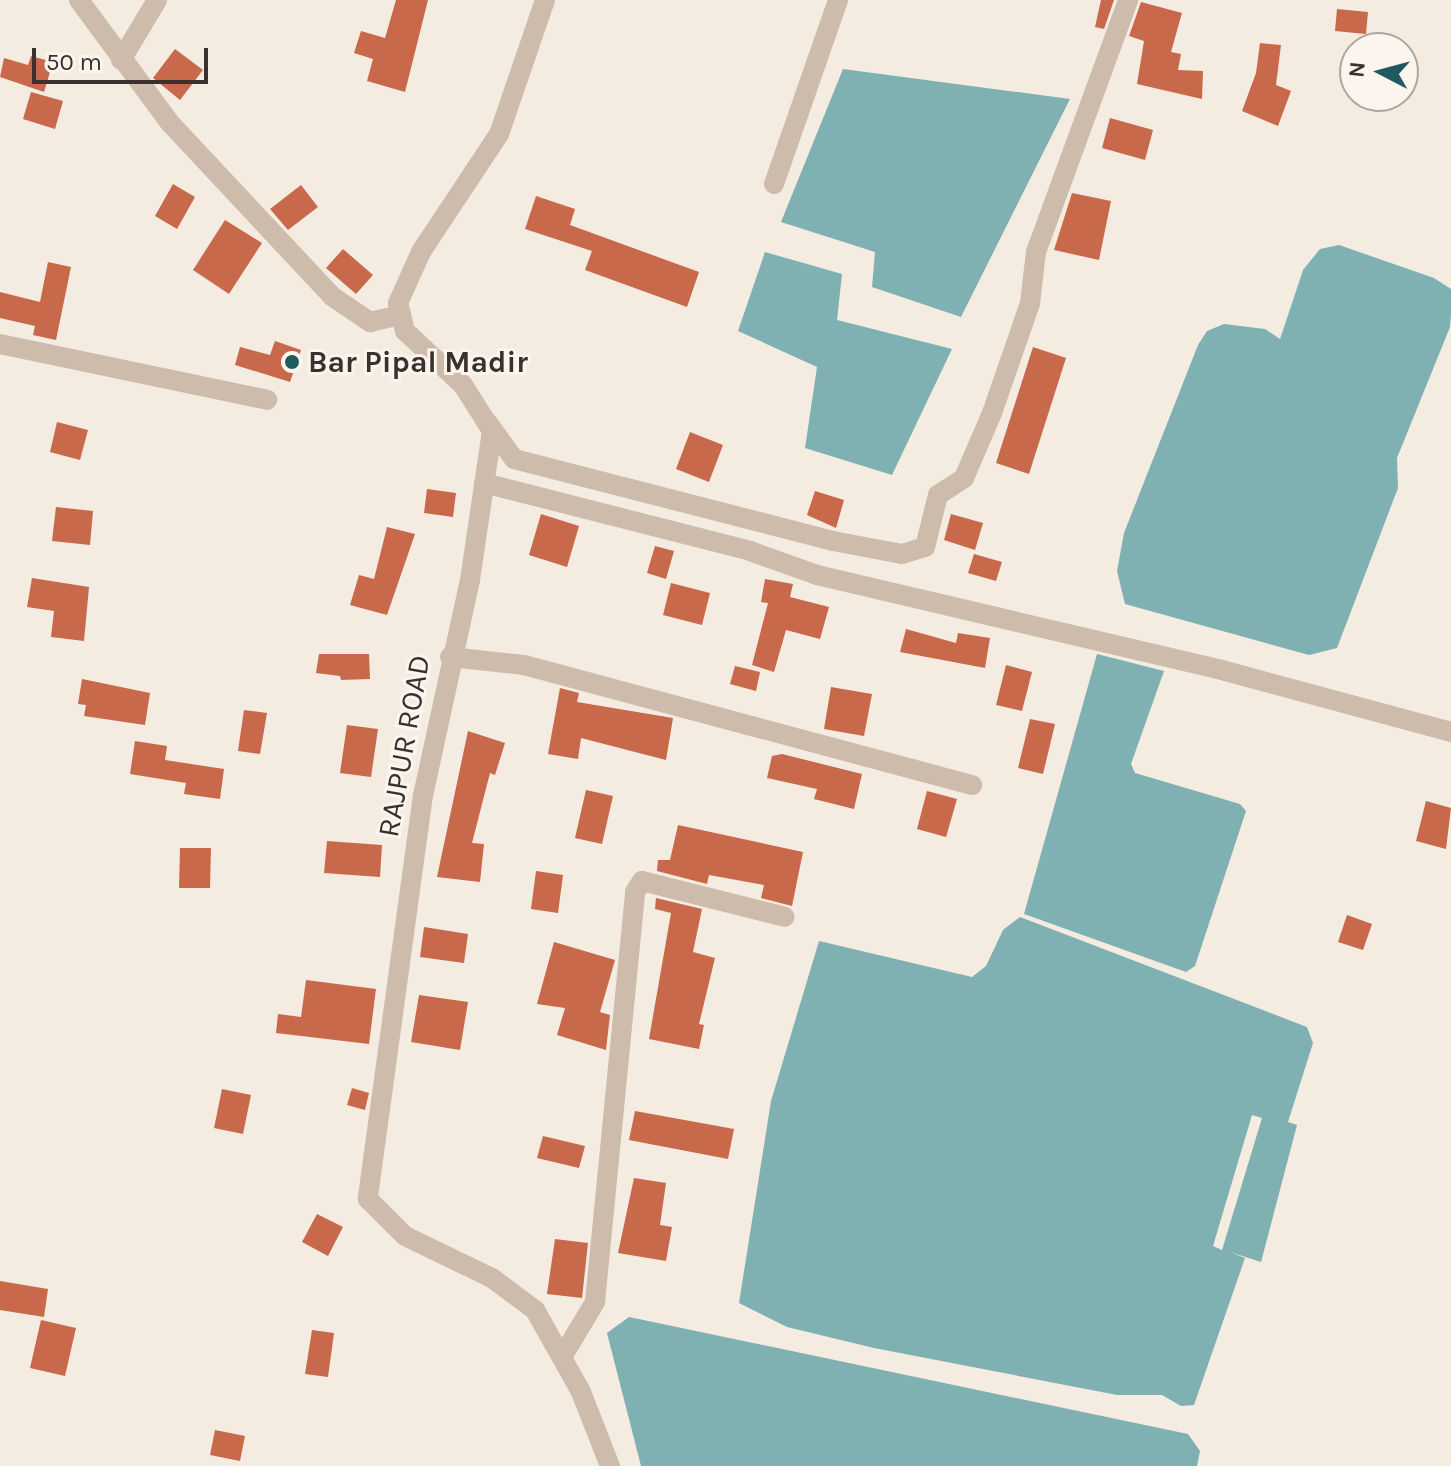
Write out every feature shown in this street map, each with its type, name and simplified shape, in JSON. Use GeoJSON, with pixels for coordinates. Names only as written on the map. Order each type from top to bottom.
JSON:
{"type":"FeatureCollection","features":[{"type":"Feature","properties":{"kind":"street"},"geometry":{"type":"LineString","coordinates":[[79,0],[121,60],[209,169],[333,297],[370,322],[401,315],[398,303],[421,252],[499,134],[545,0]]}},
{"type":"Feature","properties":{"kind":"street"},"geometry":{"type":"LineString","coordinates":[[121,60],[157,0]]}},
{"type":"Feature","properties":{"kind":"street"},"geometry":{"type":"LineString","coordinates":[[774,184],[838,0]]}},
{"type":"Feature","properties":{"kind":"street"},"geometry":{"type":"LineString","coordinates":[[482,416],[514,459],[833,541],[902,554],[925,547],[938,495],[964,478],[992,413],[1030,303],[1036,252],[1128,0]]}},
{"type":"Feature","properties":{"kind":"street","name":"RAJPUR ROAD"},"geometry":{"type":"LineString","coordinates":[[401,315],[405,331],[463,385],[492,431],[470,580],[450,657],[423,795],[368,1199],[405,1236],[492,1278],[535,1310],[562,1357],[610,1466]]}},
{"type":"Feature","properties":{"kind":"street"},"geometry":{"type":"LineString","coordinates":[[0,344],[267,400]]}},
{"type":"Feature","properties":{"kind":"street"},"geometry":{"type":"LineString","coordinates":[[484,483],[750,551],[817,575],[1218,669],[1451,732]]}},
{"type":"Feature","properties":{"kind":"street"},"geometry":{"type":"LineString","coordinates":[[450,657],[524,665],[972,785]]}},
{"type":"Feature","properties":{"kind":"street"},"geometry":{"type":"LineString","coordinates":[[562,1357],[595,1302],[635,892],[642,881],[785,917]]}},
{"type":"Feature","properties":{"kind":"water"},"geometry":{"type":"Polygon","coordinates":[[[843,69],[1070,99],[961,317],[872,287],[875,252],[781,222],[843,69]]]}},
{"type":"Feature","properties":{"kind":"water"},"geometry":{"type":"Polygon","coordinates":[[[1339,245],[1434,278],[1451,289],[1451,314],[1450,327],[1397,458],[1398,488],[1337,648],[1309,655],[1125,604],[1117,571],[1124,533],[1198,345],[1207,331],[1224,324],[1265,329],[1280,339],[1303,270],[1320,249],[1339,245]]]}},
{"type":"Feature","properties":{"kind":"water"},"geometry":{"type":"Polygon","coordinates":[[[765,252],[842,274],[837,320],[952,349],[892,475],[805,448],[817,367],[738,331],[765,252]]]}},
{"type":"Feature","properties":{"kind":"water"},"geometry":{"type":"Polygon","coordinates":[[[1097,654],[1164,671],[1131,764],[1135,773],[1240,804],[1246,811],[1195,966],[1186,972],[1024,914],[1097,654]]]}},
{"type":"Feature","properties":{"kind":"water"},"geometry":{"type":"Polygon","coordinates":[[[1020,917],[1307,1027],[1313,1043],[1288,1122],[1297,1125],[1261,1262],[1230,1252],[1245,1258],[1194,1405],[1181,1406],[1162,1395],[1117,1395],[874,1348],[787,1327],[739,1303],[771,1101],[819,941],[972,977],[986,966],[1003,930],[1020,917]],[[1252,1115],[1213,1246],[1222,1250],[1262,1118],[1252,1115]]]}},
{"type":"Feature","properties":{"kind":"water"},"geometry":{"type":"Polygon","coordinates":[[[629,1317],[1188,1434],[1200,1451],[1197,1466],[641,1466],[607,1333],[629,1317]]]}},
{"type":"Feature","properties":{"kind":"building"},"geometry":{"type":"Polygon","coordinates":[[[396,0],[428,0],[405,92],[367,81],[373,59],[354,53],[361,31],[385,38],[396,0]]]}},
{"type":"Feature","properties":{"kind":"building"},"geometry":{"type":"Polygon","coordinates":[[[1101,0],[1114,0],[1104,29],[1095,27],[1101,0]]]}},
{"type":"Feature","properties":{"kind":"building"},"geometry":{"type":"Polygon","coordinates":[[[1141,2],[1182,13],[1171,52],[1181,54],[1178,70],[1203,71],[1202,99],[1137,84],[1144,41],[1129,36],[1141,2]]]}},
{"type":"Feature","properties":{"kind":"building"},"geometry":{"type":"Polygon","coordinates":[[[1337,9],[1368,12],[1366,32],[1335,31],[1337,9]]]}},
{"type":"Feature","properties":{"kind":"building"},"geometry":{"type":"Polygon","coordinates":[[[1260,43],[1281,45],[1276,85],[1291,91],[1278,126],[1242,111],[1256,73],[1260,43]]]}},
{"type":"Feature","properties":{"kind":"building"},"geometry":{"type":"Polygon","coordinates":[[[175,49],[203,70],[180,100],[153,78],[175,49]]]}},
{"type":"Feature","properties":{"kind":"building"},"geometry":{"type":"Polygon","coordinates":[[[31,56],[53,62],[44,92],[0,77],[4,58],[28,65],[31,56]]]}},
{"type":"Feature","properties":{"kind":"building"},"geometry":{"type":"Polygon","coordinates":[[[31,92],[63,101],[55,129],[23,119],[31,92]]]}},
{"type":"Feature","properties":{"kind":"building"},"geometry":{"type":"Polygon","coordinates":[[[1110,118],[1153,130],[1145,160],[1102,148],[1110,118]]]}},
{"type":"Feature","properties":{"kind":"building"},"geometry":{"type":"Polygon","coordinates":[[[173,184],[195,197],[177,229],[155,216],[173,184]]]}},
{"type":"Feature","properties":{"kind":"building"},"geometry":{"type":"Polygon","coordinates":[[[301,185],[318,207],[288,230],[270,209],[301,185]]]}},
{"type":"Feature","properties":{"kind":"building"},"geometry":{"type":"Polygon","coordinates":[[[1072,193],[1111,201],[1099,260],[1054,250],[1072,193]]]}},
{"type":"Feature","properties":{"kind":"building"},"geometry":{"type":"Polygon","coordinates":[[[536,196],[575,209],[570,225],[699,272],[687,307],[585,270],[592,251],[525,229],[536,196]]]}},
{"type":"Feature","properties":{"kind":"building"},"geometry":{"type":"Polygon","coordinates":[[[225,220],[262,243],[229,294],[193,270],[225,220]]]}},
{"type":"Feature","properties":{"kind":"building"},"geometry":{"type":"Polygon","coordinates":[[[343,249],[373,275],[356,294],[326,268],[343,249]]]}},
{"type":"Feature","properties":{"kind":"building"},"geometry":{"type":"Polygon","coordinates":[[[48,262],[71,267],[56,340],[33,335],[35,326],[0,318],[0,292],[40,302],[48,262]]]}},
{"type":"Feature","properties":{"kind":"building"},"geometry":{"type":"Polygon","coordinates":[[[275,341],[301,350],[290,382],[235,365],[240,347],[270,355],[275,341]]]}},
{"type":"Feature","properties":{"kind":"building"},"geometry":{"type":"Polygon","coordinates":[[[1033,347],[1066,358],[1029,474],[996,463],[1033,347]]]}},
{"type":"Feature","properties":{"kind":"building"},"geometry":{"type":"Polygon","coordinates":[[[57,422],[88,430],[80,460],[50,452],[57,422]]]}},
{"type":"Feature","properties":{"kind":"building"},"geometry":{"type":"Polygon","coordinates":[[[690,432],[723,445],[709,482],[676,469],[690,432]]]}},
{"type":"Feature","properties":{"kind":"building"},"geometry":{"type":"Polygon","coordinates":[[[427,489],[456,493],[453,517],[424,513],[427,489]]]}},
{"type":"Feature","properties":{"kind":"building"},"geometry":{"type":"Polygon","coordinates":[[[815,491],[844,500],[836,528],[807,515],[815,491]]]}},
{"type":"Feature","properties":{"kind":"building"},"geometry":{"type":"Polygon","coordinates":[[[56,507],[93,511],[90,545],[52,541],[56,507]]]}},
{"type":"Feature","properties":{"kind":"building"},"geometry":{"type":"Polygon","coordinates":[[[541,514],[579,526],[567,567],[529,555],[541,514]]]}},
{"type":"Feature","properties":{"kind":"building"},"geometry":{"type":"Polygon","coordinates":[[[951,514],[983,523],[975,550],[944,540],[951,514]]]}},
{"type":"Feature","properties":{"kind":"building"},"geometry":{"type":"Polygon","coordinates":[[[387,527],[415,534],[387,615],[350,605],[359,575],[374,579],[387,527]]]}},
{"type":"Feature","properties":{"kind":"building"},"geometry":{"type":"Polygon","coordinates":[[[655,546],[674,551],[666,579],[647,573],[655,546]]]}},
{"type":"Feature","properties":{"kind":"building"},"geometry":{"type":"Polygon","coordinates":[[[974,554],[1002,562],[996,581],[968,573],[974,554]]]}},
{"type":"Feature","properties":{"kind":"building"},"geometry":{"type":"Polygon","coordinates":[[[32,578],[89,587],[84,641],[51,637],[54,611],[27,607],[32,578]]]}},
{"type":"Feature","properties":{"kind":"building"},"geometry":{"type":"Polygon","coordinates":[[[765,579],[793,584],[790,597],[829,607],[820,639],[786,630],[774,672],[752,665],[768,603],[761,602],[765,579]]]}},
{"type":"Feature","properties":{"kind":"building"},"geometry":{"type":"Polygon","coordinates":[[[671,583],[710,593],[702,625],[663,615],[671,583]]]}},
{"type":"Feature","properties":{"kind":"building"},"geometry":{"type":"Polygon","coordinates":[[[906,629],[956,643],[958,633],[990,638],[985,668],[900,652],[906,629]]]}},
{"type":"Feature","properties":{"kind":"building"},"geometry":{"type":"Polygon","coordinates":[[[319,654],[369,654],[370,679],[341,680],[340,676],[316,673],[319,654]]]}},
{"type":"Feature","properties":{"kind":"building"},"geometry":{"type":"Polygon","coordinates":[[[1006,665],[1032,672],[1022,711],[996,705],[1006,665]]]}},
{"type":"Feature","properties":{"kind":"building"},"geometry":{"type":"Polygon","coordinates":[[[735,666],[760,672],[756,691],[730,684],[735,666]]]}},
{"type":"Feature","properties":{"kind":"building"},"geometry":{"type":"Polygon","coordinates":[[[82,679],[150,693],[145,725],[84,716],[86,705],[78,704],[82,679]]]}},
{"type":"Feature","properties":{"kind":"building"},"geometry":{"type":"Polygon","coordinates":[[[831,687],[872,694],[864,736],[824,729],[831,687]]]}},
{"type":"Feature","properties":{"kind":"building"},"geometry":{"type":"Polygon","coordinates":[[[560,688],[579,693],[577,702],[673,718],[666,760],[581,738],[578,759],[548,754],[560,688]]]}},
{"type":"Feature","properties":{"kind":"building"},"geometry":{"type":"Polygon","coordinates":[[[244,710],[267,713],[260,754],[238,751],[244,710]]]}},
{"type":"Feature","properties":{"kind":"building"},"geometry":{"type":"Polygon","coordinates":[[[1030,719],[1055,724],[1043,774],[1018,768],[1030,719]]]}},
{"type":"Feature","properties":{"kind":"building"},"geometry":{"type":"Polygon","coordinates":[[[347,725],[378,729],[371,777],[340,773],[347,725]]]}},
{"type":"Feature","properties":{"kind":"building"},"geometry":{"type":"Polygon","coordinates":[[[468,731],[505,743],[495,775],[490,773],[472,843],[484,844],[480,882],[437,877],[468,731]]]}},
{"type":"Feature","properties":{"kind":"building"},"geometry":{"type":"Polygon","coordinates":[[[135,741],[167,746],[165,760],[224,769],[220,799],[184,794],[186,783],[130,774],[135,741]]]}},
{"type":"Feature","properties":{"kind":"building"},"geometry":{"type":"Polygon","coordinates":[[[782,754],[862,774],[854,809],[814,799],[817,789],[767,778],[772,756],[782,754]]]}},
{"type":"Feature","properties":{"kind":"building"},"geometry":{"type":"Polygon","coordinates":[[[586,790],[613,796],[602,844],[575,838],[586,790]]]}},
{"type":"Feature","properties":{"kind":"building"},"geometry":{"type":"Polygon","coordinates":[[[927,791],[957,799],[946,837],[917,829],[927,791]]]}},
{"type":"Feature","properties":{"kind":"building"},"geometry":{"type":"Polygon","coordinates":[[[1426,801],[1451,808],[1446,849],[1416,841],[1426,801]]]}},
{"type":"Feature","properties":{"kind":"building"},"geometry":{"type":"Polygon","coordinates":[[[678,825],[803,852],[792,906],[761,898],[764,885],[709,875],[707,884],[657,871],[658,860],[670,860],[678,825]]]}},
{"type":"Feature","properties":{"kind":"building"},"geometry":{"type":"Polygon","coordinates":[[[327,841],[382,845],[380,877],[324,873],[327,841]]]}},
{"type":"Feature","properties":{"kind":"building"},"geometry":{"type":"Polygon","coordinates":[[[180,848],[211,848],[210,888],[179,888],[180,848]]]}},
{"type":"Feature","properties":{"kind":"building"},"geometry":{"type":"Polygon","coordinates":[[[536,871],[563,875],[558,913],[531,909],[536,871]]]}},
{"type":"Feature","properties":{"kind":"building"},"geometry":{"type":"Polygon","coordinates":[[[656,898],[702,909],[693,952],[715,958],[699,1024],[704,1025],[699,1049],[649,1039],[671,913],[655,909],[656,898]]]}},
{"type":"Feature","properties":{"kind":"building"},"geometry":{"type":"Polygon","coordinates":[[[1347,915],[1372,924],[1363,950],[1338,942],[1347,915]]]}},
{"type":"Feature","properties":{"kind":"building"},"geometry":{"type":"Polygon","coordinates":[[[424,927],[468,934],[464,963],[420,957],[424,927]]]}},
{"type":"Feature","properties":{"kind":"building"},"geometry":{"type":"Polygon","coordinates":[[[554,942],[615,960],[600,1012],[610,1015],[606,1050],[557,1035],[565,1008],[537,1004],[554,942]]]}},
{"type":"Feature","properties":{"kind":"building"},"geometry":{"type":"Polygon","coordinates":[[[306,980],[376,989],[369,1044],[276,1033],[278,1014],[301,1017],[306,980]]]}},
{"type":"Feature","properties":{"kind":"building"},"geometry":{"type":"Polygon","coordinates":[[[419,995],[468,1002],[460,1050],[411,1042],[419,995]]]}},
{"type":"Feature","properties":{"kind":"building"},"geometry":{"type":"Polygon","coordinates":[[[352,1088],[369,1093],[365,1110],[347,1105],[352,1088]]]}},
{"type":"Feature","properties":{"kind":"building"},"geometry":{"type":"Polygon","coordinates":[[[222,1089],[251,1095],[243,1134],[214,1128],[222,1089]]]}},
{"type":"Feature","properties":{"kind":"building"},"geometry":{"type":"Polygon","coordinates":[[[635,1111],[734,1129],[728,1159],[629,1140],[635,1111]]]}},
{"type":"Feature","properties":{"kind":"building"},"geometry":{"type":"Polygon","coordinates":[[[543,1136],[585,1146],[579,1168],[537,1158],[543,1136]]]}},
{"type":"Feature","properties":{"kind":"building"},"geometry":{"type":"Polygon","coordinates":[[[634,1178],[666,1183],[660,1225],[672,1227],[666,1261],[618,1253],[634,1178]]]}},
{"type":"Feature","properties":{"kind":"building"},"geometry":{"type":"Polygon","coordinates":[[[317,1214],[343,1227],[328,1256],[302,1242],[317,1214]]]}},
{"type":"Feature","properties":{"kind":"building"},"geometry":{"type":"Polygon","coordinates":[[[555,1239],[588,1243],[582,1298],[547,1294],[555,1239]]]}},
{"type":"Feature","properties":{"kind":"building"},"geometry":{"type":"Polygon","coordinates":[[[0,1281],[48,1289],[44,1317],[0,1310],[0,1281]]]}},
{"type":"Feature","properties":{"kind":"building"},"geometry":{"type":"Polygon","coordinates":[[[41,1320],[76,1328],[65,1376],[30,1368],[41,1320]]]}},
{"type":"Feature","properties":{"kind":"building"},"geometry":{"type":"Polygon","coordinates":[[[312,1330],[334,1333],[328,1377],[305,1374],[312,1330]]]}},
{"type":"Feature","properties":{"kind":"building"},"geometry":{"type":"Polygon","coordinates":[[[215,1430],[245,1436],[240,1461],[210,1455],[215,1430]]]}},
{"type":"Feature","properties":{"kind":"place","name":"Bar Pipal Madir"},"geometry":{"type":"Point","coordinates":[292,362]}}]}
